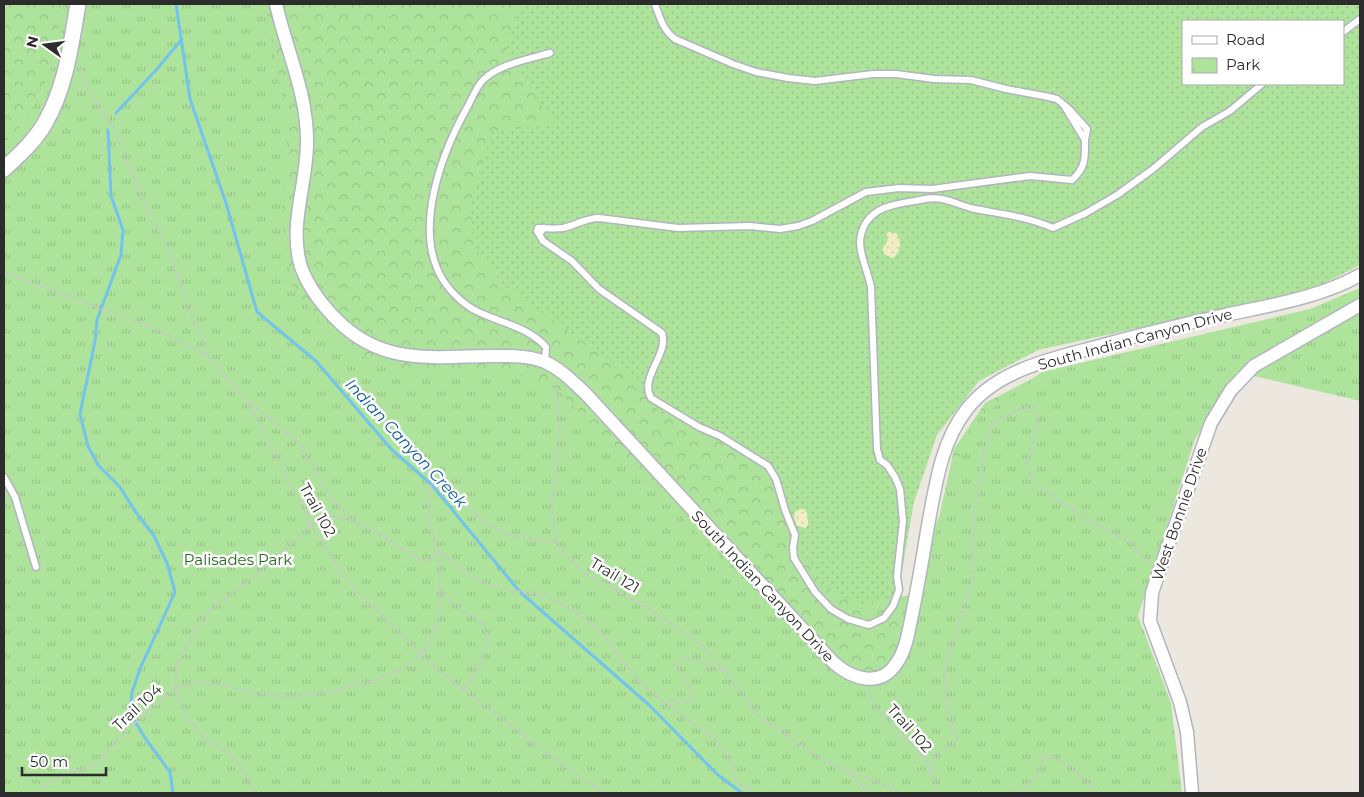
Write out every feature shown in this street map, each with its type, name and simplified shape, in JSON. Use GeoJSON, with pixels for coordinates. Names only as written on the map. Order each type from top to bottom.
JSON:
{"type":"FeatureCollection","features":[{"type":"Feature","properties":{"kind":"street"},"geometry":{"type":"LineString","coordinates":[[4,169],[30,144],[45,124],[56,100],[63,78],[78,4]]}},
{"type":"Feature","properties":{"kind":"street","name":"South Indian Canyon Drive"},"geometry":{"type":"LineString","coordinates":[[276,4],[282,34],[298,82],[307,130],[306,162],[297,216],[296,249],[305,276],[329,312],[342,325],[362,340],[391,353],[418,357],[519,356],[550,365],[586,394],[834,663],[847,673],[862,679],[877,678],[885,675],[896,664],[902,654],[914,603],[934,494],[947,443],[956,424],[967,409],[988,390],[1025,368],[1048,359],[1145,334],[1302,298],[1328,290],[1360,275]]}},
{"type":"Feature","properties":{"kind":"street","name":"West Bonnie Drive"},"geometry":{"type":"LineString","coordinates":[[1192,793],[1187,732],[1180,702],[1150,621],[1152,592],[1211,423],[1231,390],[1254,366],[1360,305]]}},
{"type":"Feature","properties":{"kind":"lane"},"geometry":{"type":"LineString","coordinates":[[655,4],[661,23],[667,33],[726,62],[756,72],[815,81],[873,74],[972,80],[1057,99],[1087,129],[1085,161],[1080,172],[1072,180],[1030,176],[932,189],[899,188],[866,192],[812,221],[780,229],[750,226],[678,228],[589,218],[562,228],[538,228],[536,231],[543,241],[572,261],[599,289],[662,333],[664,338],[662,347],[648,384],[650,398],[699,427],[733,444],[768,466],[776,479],[795,535],[794,558],[815,592],[831,609],[848,619],[869,625],[884,618],[893,606],[899,590],[897,576],[903,521],[900,489],[887,464],[880,460],[877,449],[871,287],[861,250],[860,236],[871,216],[882,208],[898,202],[931,198],[943,199],[973,209],[1036,220],[1053,228],[1086,213],[1117,195],[1153,169],[1202,127],[1230,111],[1261,85]]}},
{"type":"Feature","properties":{"kind":"lane"},"geometry":{"type":"LineString","coordinates":[[1344,31],[1360,19]]}},
{"type":"Feature","properties":{"kind":"lane"},"geometry":{"type":"LineString","coordinates":[[550,53],[507,65],[483,80],[458,124],[441,168],[432,203],[429,231],[432,257],[448,286],[464,303],[481,314],[522,329],[538,338],[546,347],[550,365]]}},
{"type":"Feature","properties":{"kind":"lane"},"geometry":{"type":"LineString","coordinates":[[4,477],[15,497],[36,567]]}},
{"type":"Feature","properties":{"kind":"path"},"geometry":{"type":"LineString","coordinates":[[79,63],[86,87],[113,127],[142,198],[167,246],[194,322],[210,359]]}},
{"type":"Feature","properties":{"kind":"path","name":"Trail 102"},"geometry":{"type":"LineString","coordinates":[[4,272],[142,324],[173,338],[210,359],[248,402],[311,524],[349,584],[437,669],[545,752],[604,793]]}},
{"type":"Feature","properties":{"kind":"path"},"geometry":{"type":"LineString","coordinates":[[254,793],[247,775],[228,752],[204,738],[186,717],[176,687],[203,682],[280,696],[318,693],[359,685],[397,671],[422,655],[429,644],[436,625],[440,604],[438,550],[430,529],[428,504],[431,484],[440,480],[458,494],[473,514],[496,528],[516,536],[557,543],[552,509],[560,433],[550,365]]}},
{"type":"Feature","properties":{"kind":"path"},"geometry":{"type":"LineString","coordinates":[[248,402],[298,442],[331,498],[354,521]]}},
{"type":"Feature","properties":{"kind":"path"},"geometry":{"type":"LineString","coordinates":[[931,771],[933,757],[944,749],[951,747],[956,738],[947,706],[944,676],[971,585],[974,517],[984,451],[993,423],[1018,410],[1034,407],[1039,420],[1027,462],[1032,482],[1079,514],[1130,544],[1159,572]]}},
{"type":"Feature","properties":{"kind":"path","name":"Trail 104"},"geometry":{"type":"LineString","coordinates":[[36,793],[51,782],[71,772],[94,766],[126,731],[176,687],[176,669],[187,645],[207,612],[268,567],[311,524],[331,515],[354,521],[420,560],[430,560],[438,550]]}},
{"type":"Feature","properties":{"kind":"path","name":"Trail 121"},"geometry":{"type":"LineString","coordinates":[[557,543],[564,553],[585,572],[650,608],[703,646],[728,673],[761,719],[819,757],[902,793]]}},
{"type":"Feature","properties":{"kind":"path"},"geometry":{"type":"LineString","coordinates":[[438,550],[463,572],[488,584],[547,596],[579,614],[602,633],[638,681],[714,738],[730,759],[738,782],[753,793]]}},
{"type":"Feature","properties":{"kind":"path"},"geometry":{"type":"LineString","coordinates":[[440,584],[444,595],[454,605],[481,622],[487,633],[486,648],[480,667],[464,690]]}},
{"type":"Feature","properties":{"kind":"path"},"geometry":{"type":"LineString","coordinates":[[665,703],[670,700],[685,702],[692,699],[690,688],[676,664],[684,658],[698,661],[728,673]]}},
{"type":"Feature","properties":{"kind":"path","name":"Trail 102"},"geometry":{"type":"LineString","coordinates":[[862,679],[879,712],[925,759],[939,793]]}},
{"type":"Feature","properties":{"kind":"path"},"geometry":{"type":"LineString","coordinates":[[1018,793],[1040,772],[1041,762],[1048,756],[1059,760],[1074,770],[1098,793]]}},
{"type":"Feature","properties":{"kind":"path"},"geometry":{"type":"LineString","coordinates":[[846,770],[872,793]]}},
{"type":"Feature","properties":{"kind":"green space"},"geometry":{"type":"Polygon","coordinates":[[[4,4],[519,4],[506,49],[555,125],[492,131],[470,204],[474,246],[502,284],[622,369],[660,413],[734,446],[769,475],[793,540],[822,584],[859,605],[909,595],[940,514],[954,449],[985,403],[1041,374],[1158,793],[4,425],[4,4]]]}},
{"type":"Feature","properties":{"kind":"green space","name":"Palisades Park"},"geometry":{"type":"Polygon","coordinates":[[[64,4],[265,4],[290,138],[281,215],[291,285],[342,349],[411,373],[513,372],[558,390],[843,683],[888,688],[913,650],[943,499],[973,422],[1042,372],[1310,309],[1360,288],[1360,401],[1237,372],[1195,439],[1138,616],[1171,703],[1182,793],[4,793],[4,144],[29,116],[50,72],[64,4]]]}},
{"type":"Feature","properties":{"kind":"green space"},"geometry":{"type":"Polygon","coordinates":[[[289,4],[1360,4],[1360,265],[1311,290],[1038,350],[979,381],[937,435],[914,502],[892,628],[883,661],[573,377],[289,4]]]}},
{"type":"Feature","properties":{"kind":"sand"},"geometry":{"type":"Polygon","coordinates":[[[888,232],[896,233],[900,243],[899,250],[892,258],[884,254],[883,251],[887,242],[888,232]]]}},
{"type":"Feature","properties":{"kind":"sand"},"geometry":{"type":"Polygon","coordinates":[[[804,509],[807,515],[808,523],[806,528],[797,526],[794,518],[795,512],[804,509]]]}},
{"type":"Feature","properties":{"kind":"waterway","name":"Indian Canyon Creek"},"geometry":{"type":"LineString","coordinates":[[176,4],[190,99],[226,203],[257,312],[316,361],[392,450],[431,484],[520,592],[648,704],[718,775],[742,793]]}},
{"type":"Feature","properties":{"kind":"waterway"},"geometry":{"type":"LineString","coordinates":[[116,113],[182,39]]}},
{"type":"Feature","properties":{"kind":"waterway"},"geometry":{"type":"LineString","coordinates":[[108,130],[111,196],[123,230],[121,255],[97,320],[95,341],[80,414],[88,446],[98,465],[120,487],[154,536],[167,563],[175,592],[140,669],[132,692],[130,713],[145,738],[170,772],[173,793]]}}]}
